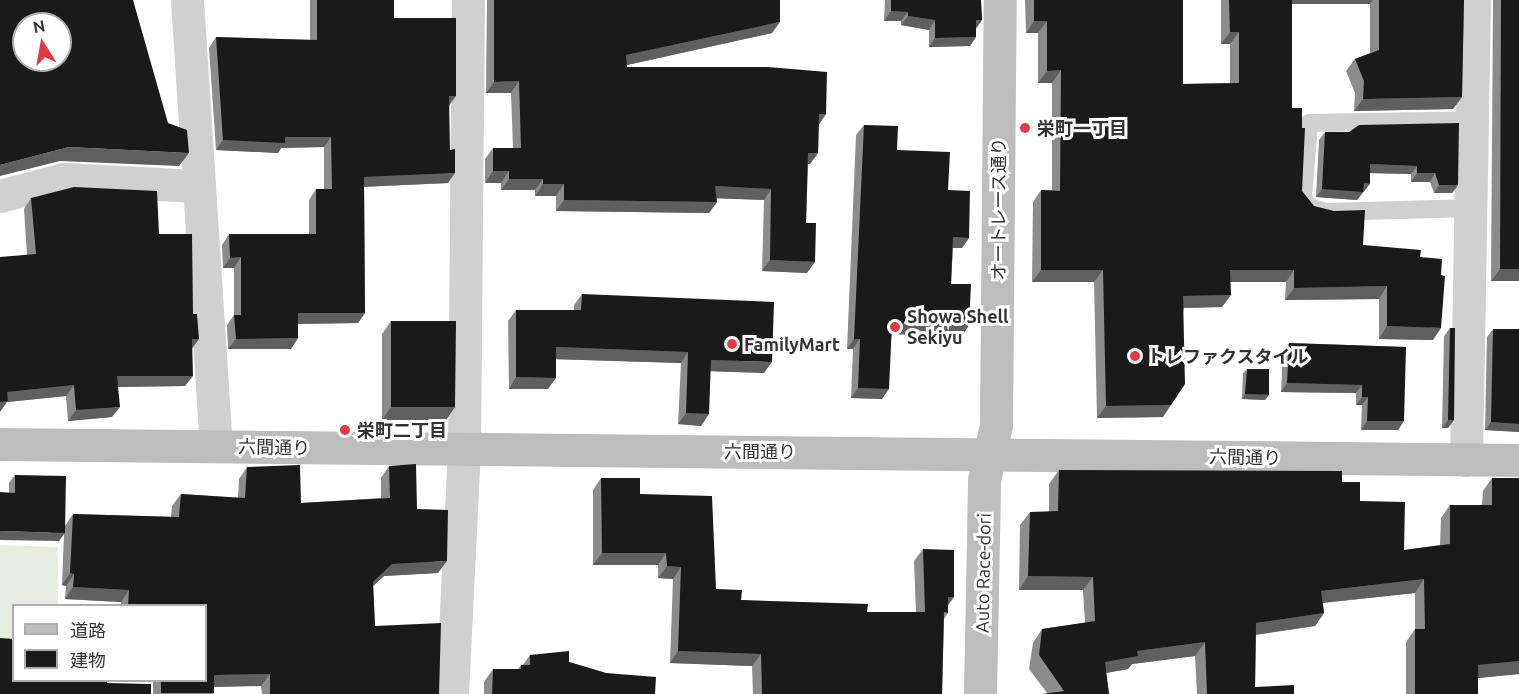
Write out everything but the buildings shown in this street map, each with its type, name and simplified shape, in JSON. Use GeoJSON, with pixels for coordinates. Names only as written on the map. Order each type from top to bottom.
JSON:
{"type":"FeatureCollection","features":[{"type":"Feature","properties":{"kind":"street"},"geometry":{"type":"LineString","coordinates":[[187,0],[197,186],[216,446]]}},
{"type":"Feature","properties":{"kind":"street"},"geometry":{"type":"LineString","coordinates":[[452,694],[464,450],[468,0]]}},
{"type":"Feature","properties":{"kind":"street","name":"オートレース通り"},"geometry":{"type":"LineString","coordinates":[[989,453],[996,425],[1000,0]]}},
{"type":"Feature","properties":{"kind":"street"},"geometry":{"type":"LineString","coordinates":[[1466,460],[1474,0]]}},
{"type":"Feature","properties":{"kind":"street"},"geometry":{"type":"LineString","coordinates":[[0,196],[64,179],[197,186]]}},
{"type":"Feature","properties":{"kind":"street","name":"六間通り"},"geometry":{"type":"LineString","coordinates":[[0,444],[1519,460]]}},
{"type":"Feature","properties":{"kind":"street","name":"Auto Race-dori"},"geometry":{"type":"LineString","coordinates":[[980,694],[984,480],[989,453]]}},
{"type":"Feature","properties":{"kind":"lane"},"geometry":{"type":"LineString","coordinates":[[1472,208],[1326,212],[1309,207],[1304,198],[1309,123],[1473,120]]}},
{"type":"Feature","properties":{"kind":"shaded area"},"geometry":{"type":"Polygon","coordinates":[[[0,545],[58,547],[58,604],[12,604],[12,642],[0,642],[0,545]]]}},
{"type":"Feature","properties":{"kind":"place","name":"栄町一丁目"},"geometry":{"type":"Point","coordinates":[1025,128]}},
{"type":"Feature","properties":{"kind":"place","name":"Showa Shell Sekiyu"},"geometry":{"type":"Point","coordinates":[895,327]}},
{"type":"Feature","properties":{"kind":"place","name":"FamilyMart"},"geometry":{"type":"Point","coordinates":[732,344]}},
{"type":"Feature","properties":{"kind":"place","name":"トレファクスタイル"},"geometry":{"type":"Point","coordinates":[1135,356]}},
{"type":"Feature","properties":{"kind":"place","name":"栄町二丁目"},"geometry":{"type":"Point","coordinates":[345,430]}}]}
